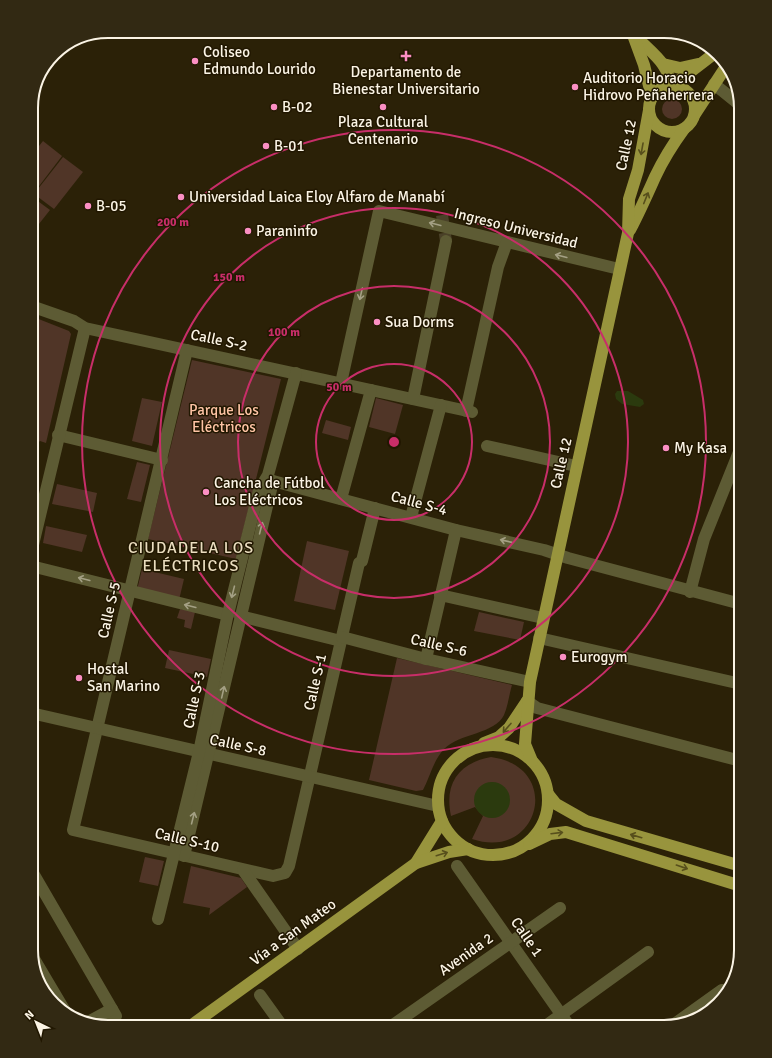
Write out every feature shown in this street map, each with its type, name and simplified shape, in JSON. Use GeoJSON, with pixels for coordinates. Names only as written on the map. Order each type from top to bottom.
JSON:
{"type":"FeatureCollection","features":[{"type":"Feature","properties":{"kind":"main road"},"geometry":{"type":"LineString","coordinates":[[633,38],[646,72],[652,98],[649,110],[653,123],[664,131],[678,132],[689,125],[723,70]]}},
{"type":"Feature","properties":{"kind":"main road"},"geometry":{"type":"LineString","coordinates":[[637,38],[663,64],[670,78],[671,87]]}},
{"type":"Feature","properties":{"kind":"main road"},"geometry":{"type":"LineString","coordinates":[[652,98],[661,90],[671,87],[711,56]]}},
{"type":"Feature","properties":{"kind":"main road"},"geometry":{"type":"LineString","coordinates":[[663,64],[680,68],[703,62]]}},
{"type":"Feature","properties":{"kind":"main road"},"geometry":{"type":"LineString","coordinates":[[671,87],[685,90],[690,94],[695,107],[695,114]]}},
{"type":"Feature","properties":{"kind":"main road","name":"Calle 12"},"geometry":{"type":"LineString","coordinates":[[532,761],[525,744],[528,722],[527,701],[530,682],[628,233],[629,199],[638,170],[649,110]]}},
{"type":"Feature","properties":{"kind":"main road","name":"Calle 12"},"geometry":{"type":"LineString","coordinates":[[628,233],[644,204],[655,177],[684,129]]}},
{"type":"Feature","properties":{"kind":"main road","name":"Calle 12"},"geometry":{"type":"LineString","coordinates":[[479,747],[488,741],[499,737],[509,728],[527,701]]}},
{"type":"Feature","properties":{"kind":"main road"},"geometry":{"type":"LineString","coordinates":[[521,848],[533,838],[542,825],[547,810],[548,794],[543,776],[532,761],[521,752],[508,747],[494,745],[479,747],[462,755],[448,769],[442,780],[438,793],[438,806],[442,821],[449,833],[457,842],[468,849],[486,855],[504,854],[521,848],[550,834],[566,832],[671,863],[734,884]]}},
{"type":"Feature","properties":{"kind":"main road"},"geometry":{"type":"LineString","coordinates":[[548,794],[556,804],[586,821],[734,864]]}},
{"type":"Feature","properties":{"kind":"main road"},"geometry":{"type":"LineString","coordinates":[[416,863],[442,821]]}},
{"type":"Feature","properties":{"kind":"main road"},"geometry":{"type":"LineString","coordinates":[[416,863],[449,852],[468,849]]}},
{"type":"Feature","properties":{"kind":"main road","name":"Vía a San Mateo"},"geometry":{"type":"LineString","coordinates":[[199,1020],[416,863]]}},
{"type":"Feature","properties":{"kind":"street"},"geometry":{"type":"LineString","coordinates":[[714,84],[733,99]]}},
{"type":"Feature","properties":{"kind":"street","name":"Ingreso Universidad"},"geometry":{"type":"LineString","coordinates":[[340,383],[379,211],[619,269]]}},
{"type":"Feature","properties":{"kind":"street"},"geometry":{"type":"LineString","coordinates":[[412,399],[446,241]]}},
{"type":"Feature","properties":{"kind":"street","name":"Calle S-2"},"geometry":{"type":"LineString","coordinates":[[38,308],[74,321],[85,328],[469,411],[498,267],[507,242]]}},
{"type":"Feature","properties":{"kind":"street"},"geometry":{"type":"LineString","coordinates":[[38,515],[85,328]]}},
{"type":"Feature","properties":{"kind":"street","name":"Calle S-5"},"geometry":{"type":"LineString","coordinates":[[73,830],[129,591],[188,350]]}},
{"type":"Feature","properties":{"kind":"street","name":"Calle S-3"},"geometry":{"type":"LineString","coordinates":[[233,618],[296,373]]}},
{"type":"Feature","properties":{"kind":"street"},"geometry":{"type":"LineString","coordinates":[[341,499],[371,390]]}},
{"type":"Feature","properties":{"kind":"street"},"geometry":{"type":"LineString","coordinates":[[411,517],[441,405]]}},
{"type":"Feature","properties":{"kind":"street"},"geometry":{"type":"LineString","coordinates":[[58,434],[162,460]]}},
{"type":"Feature","properties":{"kind":"street"},"geometry":{"type":"LineString","coordinates":[[487,446],[576,466]]}},
{"type":"Feature","properties":{"kind":"street"},"geometry":{"type":"LineString","coordinates":[[690,592],[704,539],[734,464]]}},
{"type":"Feature","properties":{"kind":"street","name":"Calle S-3"},"geometry":{"type":"LineString","coordinates":[[158,919],[179,855],[204,753],[260,486],[270,478]]}},
{"type":"Feature","properties":{"kind":"street","name":"Calle S-4"},"geometry":{"type":"LineString","coordinates":[[270,478],[456,530],[557,554],[690,592],[734,602]]}},
{"type":"Feature","properties":{"kind":"street","name":"Calle S-1"},"geometry":{"type":"LineString","coordinates":[[289,866],[359,563],[362,561],[375,508]]}},
{"type":"Feature","properties":{"kind":"street"},"geometry":{"type":"LineString","coordinates":[[426,659],[456,530]]}},
{"type":"Feature","properties":{"kind":"street","name":"Calle S-6"},"geometry":{"type":"LineString","coordinates":[[38,568],[233,618],[341,639],[530,682]]}},
{"type":"Feature","properties":{"kind":"street"},"geometry":{"type":"LineString","coordinates":[[440,595],[543,618]]}},
{"type":"Feature","properties":{"kind":"street"},"geometry":{"type":"LineString","coordinates":[[539,638],[734,682]]}},
{"type":"Feature","properties":{"kind":"street"},"geometry":{"type":"LineString","coordinates":[[527,701],[537,708],[734,759]]}},
{"type":"Feature","properties":{"kind":"street","name":"Calle S-8"},"geometry":{"type":"LineString","coordinates":[[38,715],[438,806]]}},
{"type":"Feature","properties":{"kind":"street","name":"Calle S-10"},"geometry":{"type":"LineString","coordinates":[[73,830],[243,870],[277,876],[285,873],[289,866]]}},
{"type":"Feature","properties":{"kind":"street","name":"Calle 1"},"geometry":{"type":"LineString","coordinates":[[457,866],[565,1020]]}},
{"type":"Feature","properties":{"kind":"street"},"geometry":{"type":"LineString","coordinates":[[243,870],[298,949]]}},
{"type":"Feature","properties":{"kind":"street"},"geometry":{"type":"LineString","coordinates":[[38,882],[114,1012]]}},
{"type":"Feature","properties":{"kind":"street","name":"Avenida 2"},"geometry":{"type":"LineString","coordinates":[[400,1020],[560,908]]}},
{"type":"Feature","properties":{"kind":"street"},"geometry":{"type":"LineString","coordinates":[[554,1020],[648,952]]}},
{"type":"Feature","properties":{"kind":"street"},"geometry":{"type":"LineString","coordinates":[[41,970],[58,999]]}},
{"type":"Feature","properties":{"kind":"street"},"geometry":{"type":"LineString","coordinates":[[684,1018],[722,990]]}},
{"type":"Feature","properties":{"kind":"street"},"geometry":{"type":"LineString","coordinates":[[260,995],[278,1020]]}},
{"type":"Feature","properties":{"kind":"street"},"geometry":{"type":"LineString","coordinates":[[95,1019],[114,1012]]}},
{"type":"Feature","properties":{"kind":"street"},"geometry":{"type":"LineString","coordinates":[[106,1020],[114,1012]]}},
{"type":"Feature","properties":{"kind":"green space"},"geometry":{"type":"Polygon","coordinates":[[[672,99],[679,102],[682,109],[679,116],[672,119],[665,116],[662,109],[665,102],[672,99]]]}},
{"type":"Feature","properties":{"kind":"green space"},"geometry":{"type":"Polygon","coordinates":[[[43,141],[62,156],[38,187],[38,147],[43,141]]]}},
{"type":"Feature","properties":{"kind":"green space"},"geometry":{"type":"Polygon","coordinates":[[[63,157],[83,172],[54,209],[38,197],[38,189],[63,157]]]}},
{"type":"Feature","properties":{"kind":"green space"},"geometry":{"type":"Polygon","coordinates":[[[38,201],[50,210],[38,225],[38,201]]]}},
{"type":"Feature","properties":{"kind":"green space"},"geometry":{"type":"Polygon","coordinates":[[[38,319],[69,331],[71,334],[46,443],[40,441],[38,443],[38,319]]]}},
{"type":"Feature","properties":{"kind":"green space","name":"Parque Los Eléctricos"},"geometry":{"type":"Polygon","coordinates":[[[192,360],[281,379],[236,559],[148,539],[192,360]]]}},
{"type":"Feature","properties":{"kind":"green space"},"geometry":{"type":"Polygon","coordinates":[[[142,398],[162,402],[152,446],[132,441],[142,398]]]}},
{"type":"Feature","properties":{"kind":"green space"},"geometry":{"type":"Polygon","coordinates":[[[376,398],[403,405],[395,434],[369,427],[376,398]]]}},
{"type":"Feature","properties":{"kind":"green space"},"geometry":{"type":"Polygon","coordinates":[[[326,420],[351,427],[348,440],[322,433],[326,420]]]}},
{"type":"Feature","properties":{"kind":"green space"},"geometry":{"type":"Polygon","coordinates":[[[137,462],[150,465],[141,502],[127,499],[137,462]]]}},
{"type":"Feature","properties":{"kind":"green space"},"geometry":{"type":"Polygon","coordinates":[[[57,484],[97,493],[93,512],[52,504],[57,484]]]}},
{"type":"Feature","properties":{"kind":"green space"},"geometry":{"type":"Polygon","coordinates":[[[46,526],[87,535],[82,552],[43,543],[46,526]]]}},
{"type":"Feature","properties":{"kind":"green space"},"geometry":{"type":"Polygon","coordinates":[[[307,541],[349,551],[335,610],[294,601],[307,541]]]}},
{"type":"Feature","properties":{"kind":"green space"},"geometry":{"type":"Polygon","coordinates":[[[142,569],[184,579],[179,600],[137,590],[142,569]]]}},
{"type":"Feature","properties":{"kind":"green space"},"geometry":{"type":"Polygon","coordinates":[[[180,609],[195,612],[191,629],[184,627],[185,620],[177,618],[180,609]]]}},
{"type":"Feature","properties":{"kind":"green space"},"geometry":{"type":"Polygon","coordinates":[[[479,612],[524,622],[520,640],[474,631],[479,612]]]}},
{"type":"Feature","properties":{"kind":"green space"},"geometry":{"type":"Polygon","coordinates":[[[169,650],[211,659],[207,677],[165,668],[169,650]]]}},
{"type":"Feature","properties":{"kind":"green space"},"geometry":{"type":"Polygon","coordinates":[[[397,658],[512,685],[504,715],[499,721],[493,726],[459,740],[444,749],[434,764],[423,790],[416,791],[369,780],[397,658]]]}},
{"type":"Feature","properties":{"kind":"green space"},"geometry":{"type":"Polygon","coordinates":[[[491,757],[514,764],[528,777],[535,793],[534,810],[527,826],[514,837],[495,842],[472,839],[483,816],[475,807],[451,816],[449,804],[452,784],[456,776],[470,764],[491,757]]]}},
{"type":"Feature","properties":{"kind":"green space"},"geometry":{"type":"Polygon","coordinates":[[[145,857],[164,861],[158,886],[139,882],[145,857]]]}},
{"type":"Feature","properties":{"kind":"green space"},"geometry":{"type":"Polygon","coordinates":[[[191,866],[241,878],[247,887],[209,915],[210,908],[183,903],[191,866]]]}},
{"type":"Feature","properties":{"kind":"shaded area"},"geometry":{"type":"Polygon","coordinates":[[[617,391],[628,391],[643,400],[644,404],[640,407],[622,404],[616,399],[615,394],[617,391]]]}},
{"type":"Feature","properties":{"kind":"shaded area"},"geometry":{"type":"Polygon","coordinates":[[[496,782],[505,787],[509,793],[509,807],[505,813],[496,818],[488,818],[479,813],[475,807],[474,796],[479,787],[485,783],[496,782]]]}},
{"type":"Feature","properties":{"kind":"tunnel"},"geometry":{"type":"LineString","coordinates":[[442,215],[446,241]]}},
{"type":"Feature","properties":{"kind":"place","name":"Departamento de Bienestar Universitario"},"geometry":{"type":"Point","coordinates":[406,56]}},
{"type":"Feature","properties":{"kind":"place","name":"Coliseo Edmundo Lourido"},"geometry":{"type":"Point","coordinates":[195,61]}},
{"type":"Feature","properties":{"kind":"place","name":"Auditorio Horacio Hidrovo Peñaherrera"},"geometry":{"type":"Point","coordinates":[575,87]}},
{"type":"Feature","properties":{"kind":"place","name":"B-02"},"geometry":{"type":"Point","coordinates":[274,107]}},
{"type":"Feature","properties":{"kind":"place","name":"Plaza Cultural Centenario"},"geometry":{"type":"Point","coordinates":[383,107]}},
{"type":"Feature","properties":{"kind":"place","name":"B-01"},"geometry":{"type":"Point","coordinates":[266,146]}},
{"type":"Feature","properties":{"kind":"place","name":"Universidad Laica Eloy Alfaro de Manabí"},"geometry":{"type":"Point","coordinates":[181,197]}},
{"type":"Feature","properties":{"kind":"place","name":"B-05"},"geometry":{"type":"Point","coordinates":[88,206]}},
{"type":"Feature","properties":{"kind":"place","name":"Paraninfo"},"geometry":{"type":"Point","coordinates":[248,231]}},
{"type":"Feature","properties":{"kind":"place","name":"Sua Dorms"},"geometry":{"type":"Point","coordinates":[377,322]}},
{"type":"Feature","properties":{"kind":"place","name":"My Kasa"},"geometry":{"type":"Point","coordinates":[666,448]}},
{"type":"Feature","properties":{"kind":"place","name":"Cancha de Fútbol Los Eléctricos"},"geometry":{"type":"Point","coordinates":[206,492]}},
{"type":"Feature","properties":{"kind":"place","name":"Eurogym"},"geometry":{"type":"Point","coordinates":[563,657]}},
{"type":"Feature","properties":{"kind":"place","name":"Hostal San Marino"},"geometry":{"type":"Point","coordinates":[79,678]}},
{"type":"Feature","properties":{"kind":"district","name":"CIUDADELA LOS ELÉCTRICOS"},"geometry":{"type":"Point","coordinates":[191,557]}}]}
